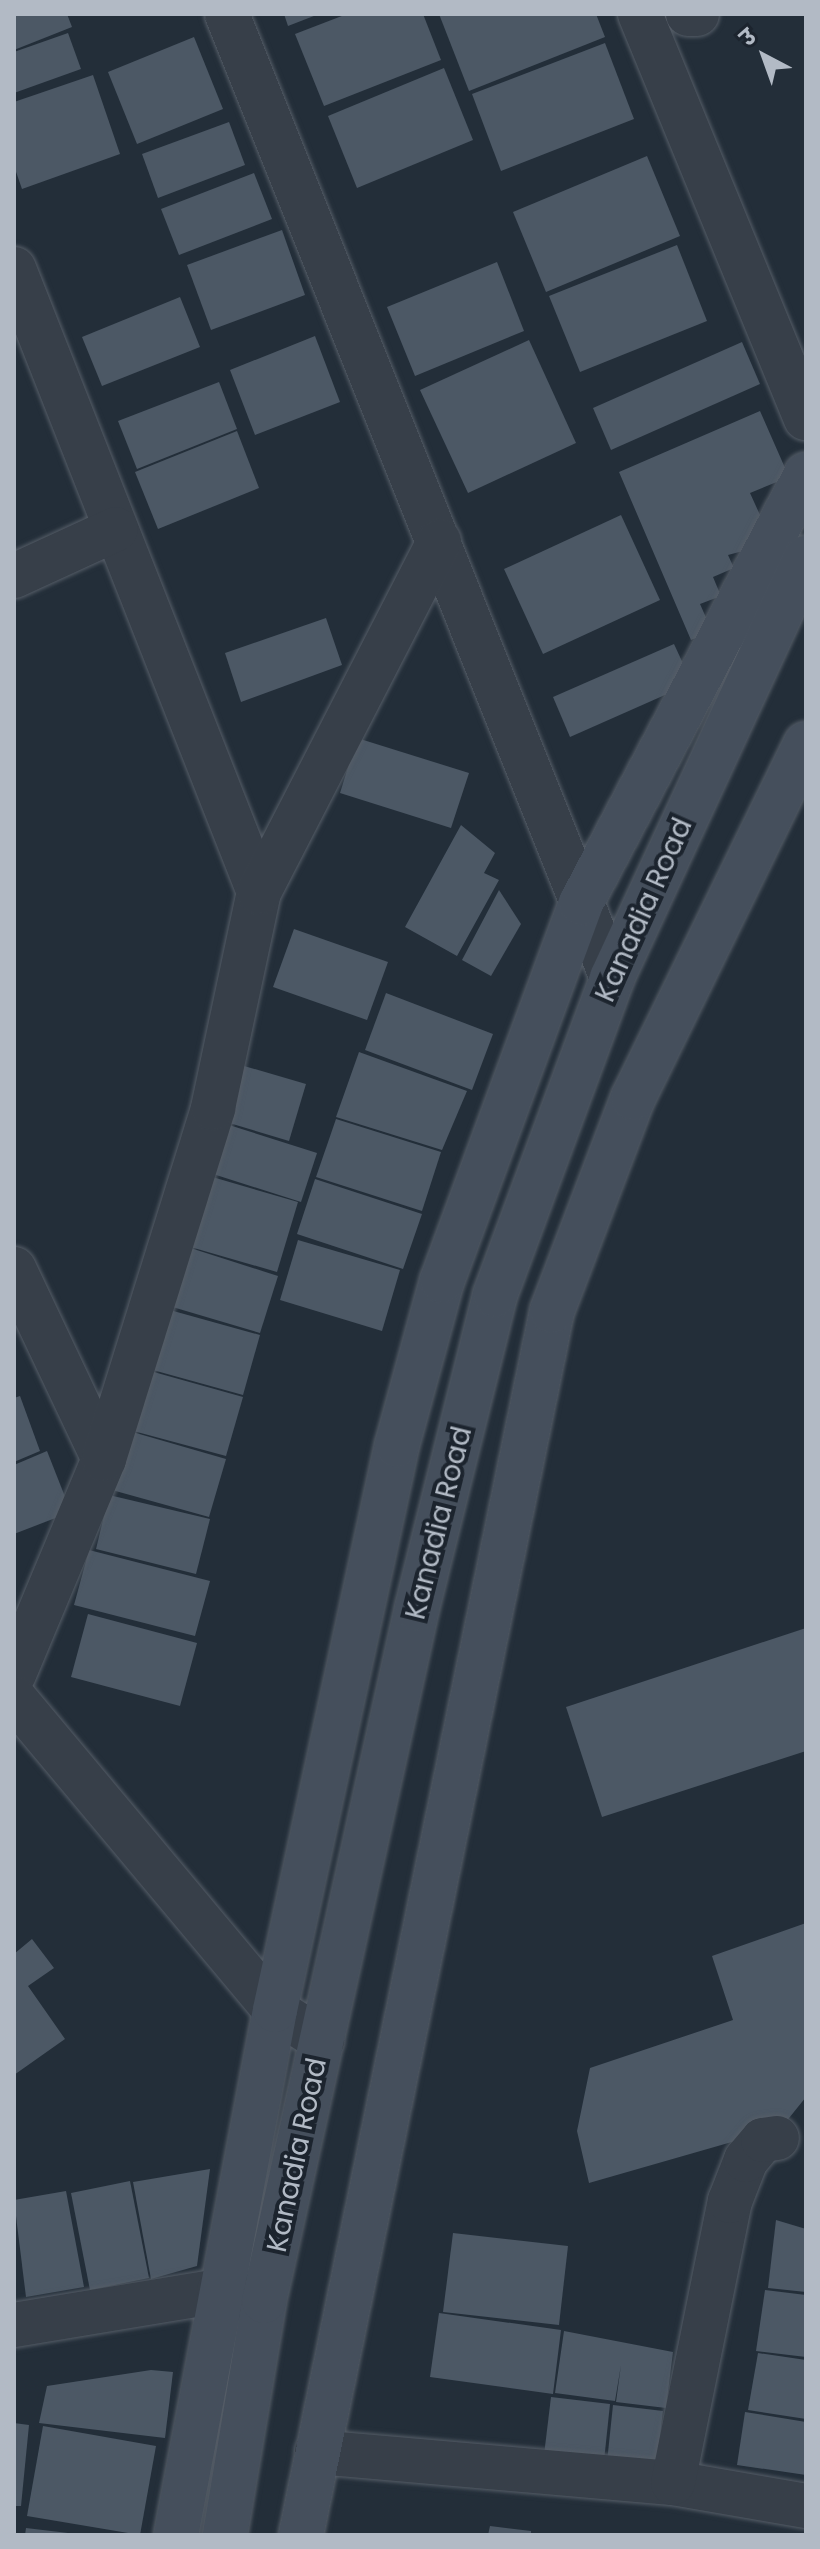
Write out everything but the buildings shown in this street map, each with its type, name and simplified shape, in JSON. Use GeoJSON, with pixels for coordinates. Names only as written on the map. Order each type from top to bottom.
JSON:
{"type":"FeatureCollection","features":[{"type":"Feature","properties":{"kind":"main road"},"geometry":{"type":"LineString","coordinates":[[176,2535],[219,2291],[275,2010],[365,1597],[442,1281],[511,1102],[581,903],[806,474]]}},
{"type":"Feature","properties":{"kind":"main road","name":"Kanadia Road"},"geometry":{"type":"LineString","coordinates":[[225,2535],[264,2301],[417,1608],[495,1295],[555,1119],[612,978],[806,558]]}},
{"type":"Feature","properties":{"kind":"main road"},"geometry":{"type":"LineString","coordinates":[[301,2535],[552,1311],[633,1098],[800,774]]}},
{"type":"Feature","properties":{"kind":"main road"},"geometry":{"type":"LineString","coordinates":[[511,1102],[555,1119]]}},
{"type":"Feature","properties":{"kind":"main road"},"geometry":{"type":"LineString","coordinates":[[442,1281],[495,1295]]}},
{"type":"Feature","properties":{"kind":"main road"},"geometry":{"type":"LineString","coordinates":[[365,1597],[417,1608]]}},
{"type":"Feature","properties":{"kind":"street"},"geometry":{"type":"LineString","coordinates":[[227,14],[612,978]]}},
{"type":"Feature","properties":{"kind":"street"},"geometry":{"type":"LineString","coordinates":[[640,14],[806,418]]}},
{"type":"Feature","properties":{"kind":"street"},"geometry":{"type":"LineString","coordinates":[[688,14],[697,14]]}},
{"type":"Feature","properties":{"kind":"street"},"geometry":{"type":"LineString","coordinates":[[14,269],[259,892]]}},
{"type":"Feature","properties":{"kind":"street"},"geometry":{"type":"LineString","coordinates":[[14,576],[116,529]]}},
{"type":"Feature","properties":{"kind":"street"},"geometry":{"type":"LineString","coordinates":[[14,1674],[104,1459],[213,1108],[259,892],[439,542]]}},
{"type":"Feature","properties":{"kind":"street"},"geometry":{"type":"LineString","coordinates":[[14,1269],[104,1459]]}},
{"type":"Feature","properties":{"kind":"street"},"geometry":{"type":"LineString","coordinates":[[14,1698],[275,2010],[322,2040]]}},
{"type":"Feature","properties":{"kind":"street"},"geometry":{"type":"LineString","coordinates":[[673,2483],[730,2201],[746,2160],[763,2140],[777,2138]]}},
{"type":"Feature","properties":{"kind":"street"},"geometry":{"type":"LineString","coordinates":[[14,2325],[219,2291],[264,2301]]}},
{"type":"Feature","properties":{"kind":"street"},"geometry":{"type":"LineString","coordinates":[[317,2452],[673,2483],[806,2506]]}}]}
